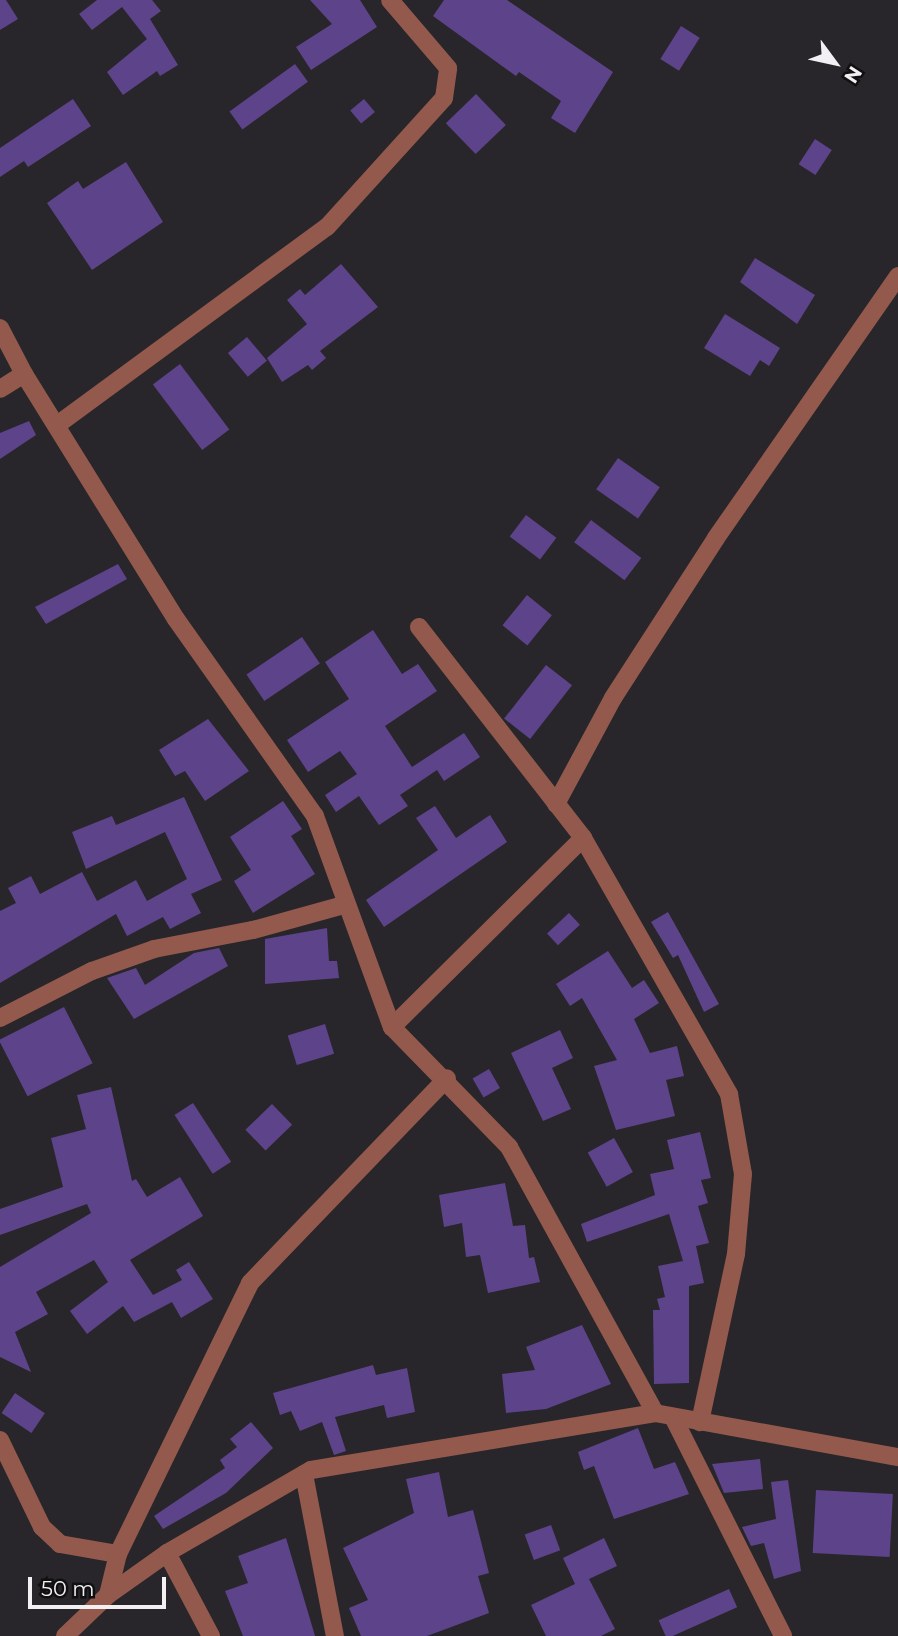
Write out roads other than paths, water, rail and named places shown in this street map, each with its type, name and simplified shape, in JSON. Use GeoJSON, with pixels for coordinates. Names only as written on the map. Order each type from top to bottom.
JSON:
{"type":"FeatureCollection","features":[{"type":"Feature","properties":{"kind":"street"},"geometry":{"type":"LineString","coordinates":[[57,425],[327,227],[444,98],[448,68],[390,0]]}},
{"type":"Feature","properties":{"kind":"street"},"geometry":{"type":"LineString","coordinates":[[556,804],[614,698],[716,538],[898,276]]}},
{"type":"Feature","properties":{"kind":"street"},"geometry":{"type":"LineString","coordinates":[[0,328],[24,374],[176,619],[315,816],[344,905],[392,1027],[447,1078],[509,1147],[664,1415],[783,1636]]}},
{"type":"Feature","properties":{"kind":"street"},"geometry":{"type":"LineString","coordinates":[[0,390],[24,374]]}},
{"type":"Feature","properties":{"kind":"street"},"geometry":{"type":"LineString","coordinates":[[419,628],[583,838],[729,1094],[743,1174],[736,1254],[700,1422]]}},
{"type":"Feature","properties":{"kind":"street"},"geometry":{"type":"LineString","coordinates":[[392,1027],[583,838]]}},
{"type":"Feature","properties":{"kind":"street"},"geometry":{"type":"LineString","coordinates":[[0,1018],[92,971],[154,949],[253,930],[344,905]]}},
{"type":"Feature","properties":{"kind":"street"},"geometry":{"type":"LineString","coordinates":[[108,1595],[118,1554],[250,1283],[447,1078]]}},
{"type":"Feature","properties":{"kind":"street"},"geometry":{"type":"LineString","coordinates":[[65,1636],[108,1595],[167,1553],[304,1474],[664,1415],[898,1457]]}},
{"type":"Feature","properties":{"kind":"street"},"geometry":{"type":"LineString","coordinates":[[0,1440],[42,1527],[60,1544],[118,1554]]}},
{"type":"Feature","properties":{"kind":"street"},"geometry":{"type":"LineString","coordinates":[[304,1474],[335,1636]]}},
{"type":"Feature","properties":{"kind":"street"},"geometry":{"type":"LineString","coordinates":[[167,1553],[211,1636]]}}]}
